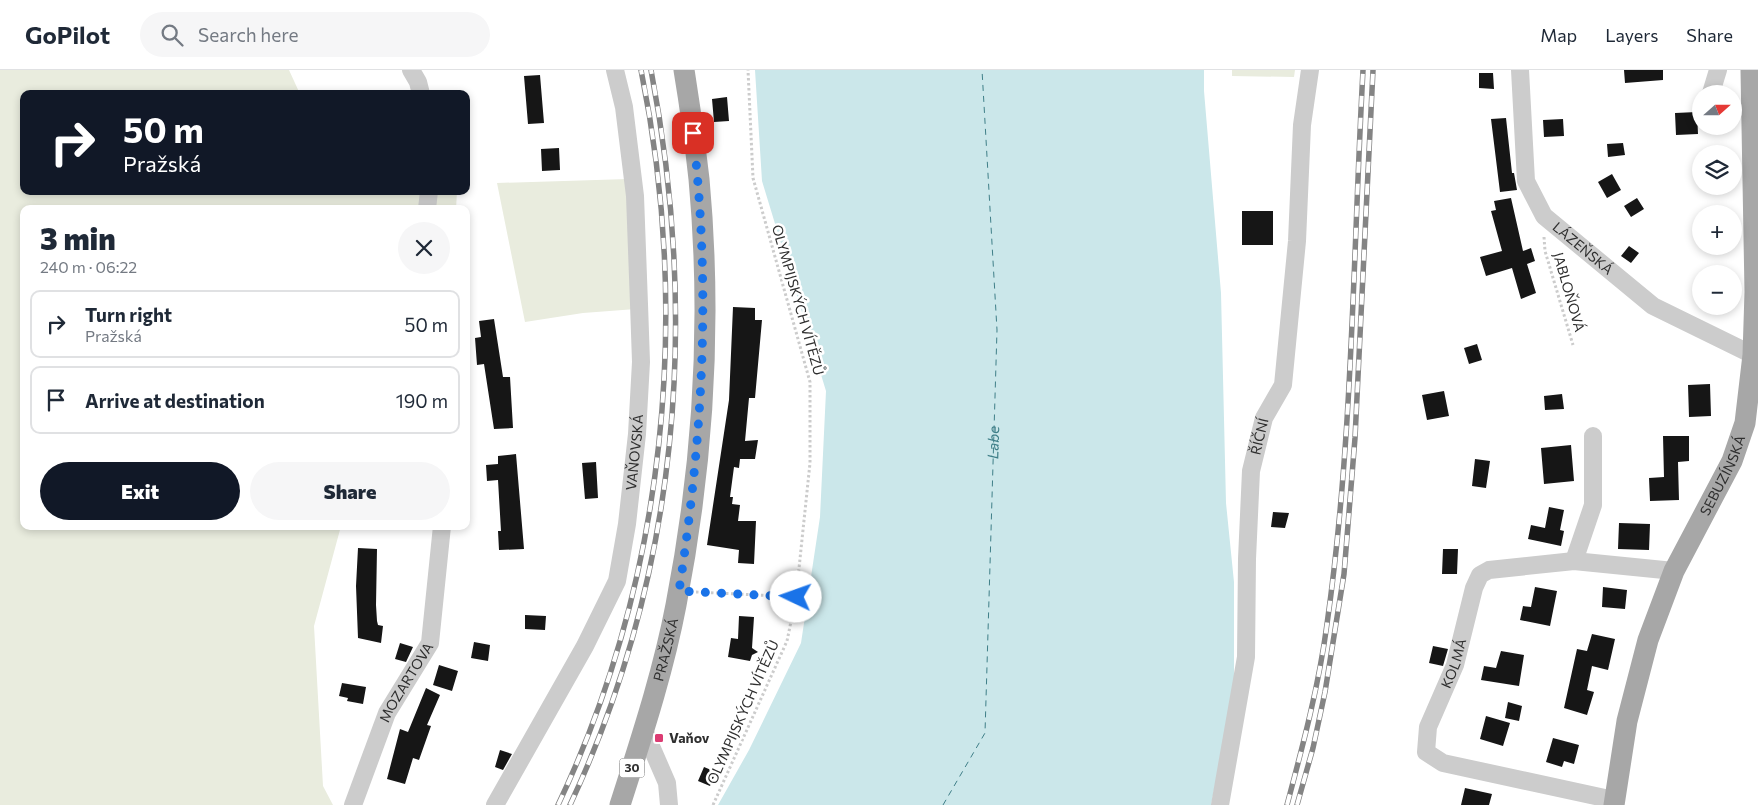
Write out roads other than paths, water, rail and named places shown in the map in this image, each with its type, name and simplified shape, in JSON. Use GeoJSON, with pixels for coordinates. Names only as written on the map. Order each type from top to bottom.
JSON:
{"type":"FeatureCollection","features":[{"type":"Feature","properties":{"kind":"main road","name":"PRAŽSKÁ"},"geometry":{"type":"LineString","coordinates":[[620,805],[667,648],[679,591],[697,449],[704,319],[699,180],[684,70]]}},
{"type":"Feature","properties":{"kind":"main road","name":"SEBUZÍNSKÁ"},"geometry":{"type":"LineString","coordinates":[[1614,802],[1627,721],[1648,640],[1674,571],[1735,453],[1745,423],[1753,356],[1756,292],[1751,70]]}},
{"type":"Feature","properties":{"kind":"street"},"geometry":{"type":"LineString","coordinates":[[411,70],[420,90]]}},
{"type":"Feature","properties":{"kind":"street","name":"VAŇOVSKÁ"},"geometry":{"type":"LineString","coordinates":[[495,805],[585,646],[617,581],[627,524],[637,434],[641,362],[635,196],[624,107],[615,70]]}},
{"type":"Feature","properties":{"kind":"street","name":"ŘÍČNÍ"},"geometry":{"type":"LineString","coordinates":[[1220,805],[1246,657],[1247,559],[1251,471],[1264,418],[1283,385],[1297,241],[1302,126],[1310,70]]}},
{"type":"Feature","properties":{"kind":"street","name":"LÁZEŇSKÁ"},"geometry":{"type":"LineString","coordinates":[[1520,70],[1526,181],[1544,216],[1653,306],[1753,356]]}},
{"type":"Feature","properties":{"kind":"street"},"geometry":{"type":"LineString","coordinates":[[1713,85],[1718,70]]}},
{"type":"Feature","properties":{"kind":"street"},"geometry":{"type":"LineString","coordinates":[[1574,561],[1593,505],[1593,436]]}},
{"type":"Feature","properties":{"kind":"street","name":"MOZARTOVA"},"geometry":{"type":"LineString","coordinates":[[353,805],[387,713],[430,643],[442,530]]}},
{"type":"Feature","properties":{"kind":"street","name":"KOLMÁ"},"geometry":{"type":"LineString","coordinates":[[1614,802],[1443,763],[1426,752],[1428,727],[1455,665],[1474,588],[1480,574],[1488,570],[1574,561],[1674,571]]}},
{"type":"Feature","properties":{"kind":"street"},"geometry":{"type":"LineString","coordinates":[[644,730],[667,783],[668,805]]}},
{"type":"Feature","properties":{"kind":"water","name":"Labe"},"geometry":{"type":"Polygon","coordinates":[[[755,70],[1204,70],[1204,91],[1221,293],[1226,503],[1234,582],[1234,691],[1211,805],[718,805],[749,750],[801,643],[820,517],[826,391],[762,181],[755,70]]]}},
{"type":"Feature","properties":{"kind":"railway"},"geometry":{"type":"LineString","coordinates":[[558,805],[595,718],[624,629],[645,537],[659,444],[665,351],[664,257],[656,163],[641,70]]}},
{"type":"Feature","properties":{"kind":"railway"},"geometry":{"type":"LineString","coordinates":[[570,805],[607,717],[635,627],[656,536],[669,444],[675,351],[674,258],[666,164],[651,70]]}},
{"type":"Feature","properties":{"kind":"railway"},"geometry":{"type":"LineString","coordinates":[[1287,805],[1320,670],[1336,555],[1351,347],[1363,70]]}},
{"type":"Feature","properties":{"kind":"railway"},"geometry":{"type":"LineString","coordinates":[[1297,805],[1313,748],[1325,692],[1344,574],[1355,438],[1373,70]]}},
{"type":"Feature","properties":{"kind":"place","name":"Vaňov"},"geometry":{"type":"Point","coordinates":[659,738]}}]}
